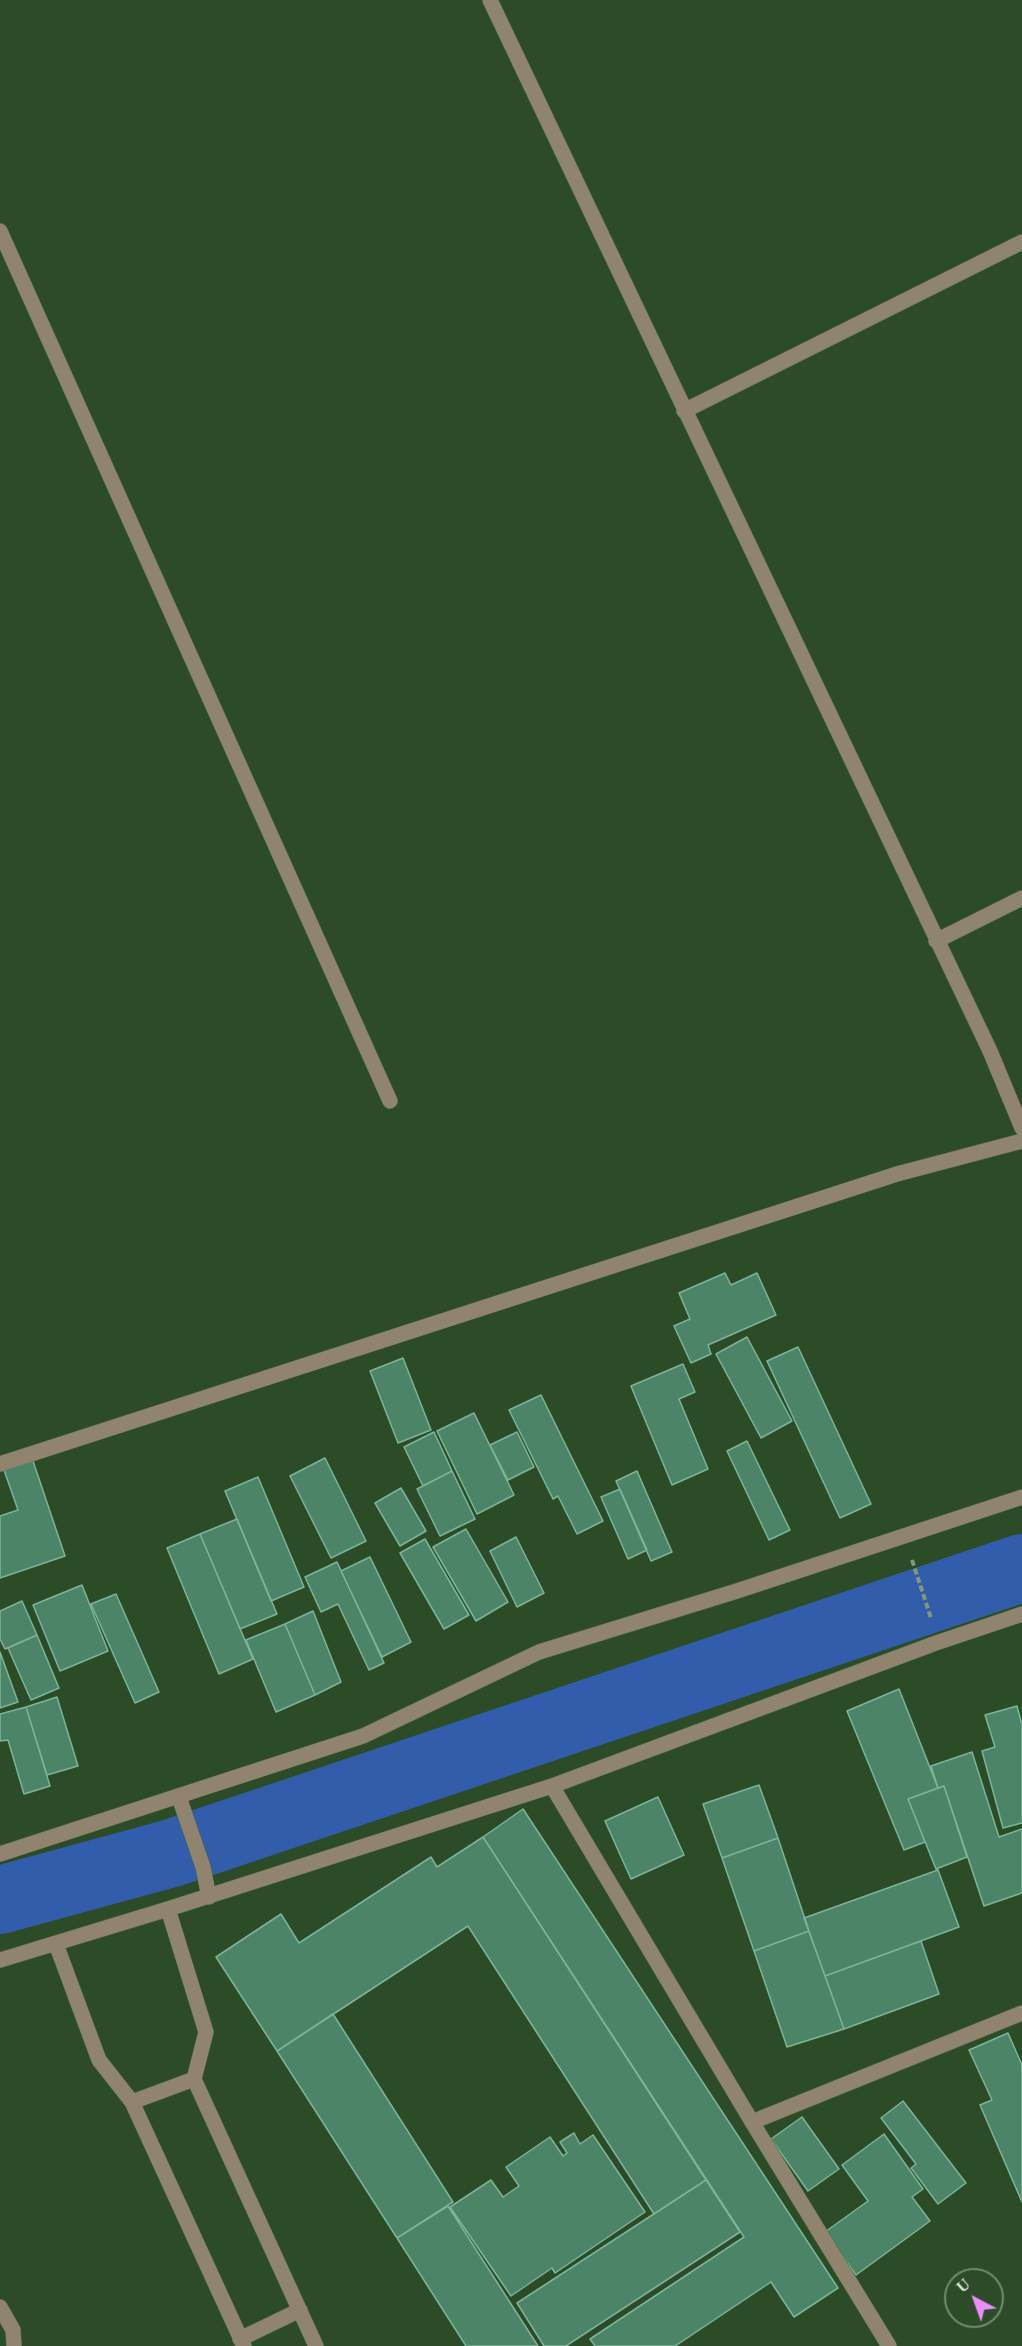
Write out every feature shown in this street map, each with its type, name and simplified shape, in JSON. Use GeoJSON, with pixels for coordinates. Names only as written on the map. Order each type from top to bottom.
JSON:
{"type":"FeatureCollection","features":[{"type":"Feature","properties":{"kind":"street"},"geometry":{"type":"LineString","coordinates":[[490,0],[990,1051],[1022,1128]]}},
{"type":"Feature","properties":{"kind":"street"},"geometry":{"type":"LineString","coordinates":[[0,231],[390,1101]]}},
{"type":"Feature","properties":{"kind":"street"},"geometry":{"type":"LineString","coordinates":[[684,411],[1022,242]]}},
{"type":"Feature","properties":{"kind":"street"},"geometry":{"type":"LineString","coordinates":[[936,941],[1022,898]]}},
{"type":"Feature","properties":{"kind":"street"},"geometry":{"type":"LineString","coordinates":[[0,1464],[897,1174],[1022,1142]]}},
{"type":"Feature","properties":{"kind":"street"},"geometry":{"type":"LineString","coordinates":[[0,1854],[363,1736],[539,1652],[737,1591],[1022,1497]]}},
{"type":"Feature","properties":{"kind":"street"},"geometry":{"type":"LineString","coordinates":[[0,1960],[168,1910],[552,1786],[936,1643],[1022,1614]]}},
{"type":"Feature","properties":{"kind":"street"},"geometry":{"type":"LineString","coordinates":[[552,1786],[752,2122],[889,2346]]}},
{"type":"Feature","properties":{"kind":"street"},"geometry":{"type":"LineString","coordinates":[[179,1797],[203,1867],[209,1896]]}},
{"type":"Feature","properties":{"kind":"street"},"geometry":{"type":"LineString","coordinates":[[168,1910],[206,2032],[194,2079],[316,2346]]}},
{"type":"Feature","properties":{"kind":"street"},"geometry":{"type":"LineString","coordinates":[[56,1944],[99,2060],[132,2102],[242,2343],[300,2310]]}},
{"type":"Feature","properties":{"kind":"street"},"geometry":{"type":"LineString","coordinates":[[752,2122],[1022,2013]]}},
{"type":"Feature","properties":{"kind":"street"},"geometry":{"type":"LineString","coordinates":[[132,2102],[194,2079]]}},
{"type":"Feature","properties":{"kind":"street"},"geometry":{"type":"LineString","coordinates":[[0,2307],[13,2330],[14,2346]]}},
{"type":"Feature","properties":{"kind":"path"},"geometry":{"type":"LineString","coordinates":[[912,1561],[931,1619]]}},
{"type":"Feature","properties":{"kind":"building"},"geometry":{"type":"Polygon","coordinates":[[[725,1273],[731,1285],[757,1273],[776,1315],[708,1345],[711,1354],[691,1363],[674,1326],[690,1319],[679,1293],[725,1273]]]}},
{"type":"Feature","properties":{"kind":"building"},"geometry":{"type":"Polygon","coordinates":[[[747,1337],[792,1421],[761,1438],[716,1354],[747,1337]]]}},
{"type":"Feature","properties":{"kind":"building"},"geometry":{"type":"Polygon","coordinates":[[[798,1347],[871,1504],[840,1518],[767,1361],[798,1347]]]}},
{"type":"Feature","properties":{"kind":"building"},"geometry":{"type":"Polygon","coordinates":[[[403,1358],[431,1430],[398,1443],[370,1371],[403,1358]]]}},
{"type":"Feature","properties":{"kind":"building"},"geometry":{"type":"Polygon","coordinates":[[[683,1364],[695,1392],[679,1399],[708,1469],[672,1485],[631,1386],[683,1364]]]}},
{"type":"Feature","properties":{"kind":"building"},"geometry":{"type":"Polygon","coordinates":[[[541,1395],[603,1521],[577,1534],[558,1496],[553,1499],[509,1410],[541,1395]]]}},
{"type":"Feature","properties":{"kind":"building"},"geometry":{"type":"Polygon","coordinates":[[[474,1413],[514,1495],[477,1514],[437,1431],[474,1413]]]}},
{"type":"Feature","properties":{"kind":"building"},"geometry":{"type":"Polygon","coordinates":[[[434,1432],[452,1471],[423,1486],[404,1447],[434,1432]]]}},
{"type":"Feature","properties":{"kind":"building"},"geometry":{"type":"Polygon","coordinates":[[[517,1432],[534,1467],[508,1480],[490,1445],[517,1432]]]}},
{"type":"Feature","properties":{"kind":"building"},"geometry":{"type":"Polygon","coordinates":[[[747,1441],[790,1530],[769,1540],[727,1451],[747,1441]]]}},
{"type":"Feature","properties":{"kind":"building"},"geometry":{"type":"Polygon","coordinates":[[[325,1458],[366,1541],[331,1558],[290,1476],[325,1458]]]}},
{"type":"Feature","properties":{"kind":"building"},"geometry":{"type":"Polygon","coordinates":[[[33,1461],[65,1556],[0,1578],[0,1516],[18,1510],[4,1470],[33,1461]]]}},
{"type":"Feature","properties":{"kind":"building"},"geometry":{"type":"Polygon","coordinates":[[[452,1471],[475,1519],[440,1536],[417,1489],[452,1471]]]}},
{"type":"Feature","properties":{"kind":"building"},"geometry":{"type":"Polygon","coordinates":[[[637,1471],[672,1552],[651,1561],[616,1481],[637,1471]]]}},
{"type":"Feature","properties":{"kind":"building"},"geometry":{"type":"Polygon","coordinates":[[[258,1477],[304,1587],[271,1601],[225,1491],[258,1477]]]}},
{"type":"Feature","properties":{"kind":"building"},"geometry":{"type":"Polygon","coordinates":[[[401,1488],[426,1531],[400,1546],[375,1503],[401,1488]]]}},
{"type":"Feature","properties":{"kind":"building"},"geometry":{"type":"Polygon","coordinates":[[[620,1489],[647,1550],[628,1559],[601,1497],[620,1489]]]}},
{"type":"Feature","properties":{"kind":"building"},"geometry":{"type":"Polygon","coordinates":[[[237,1519],[277,1614],[240,1629],[200,1534],[237,1519]]]}},
{"type":"Feature","properties":{"kind":"building"},"geometry":{"type":"Polygon","coordinates":[[[466,1529],[508,1602],[476,1621],[433,1547],[466,1529]]]}},
{"type":"Feature","properties":{"kind":"building"},"geometry":{"type":"Polygon","coordinates":[[[200,1534],[253,1659],[219,1674],[167,1548],[200,1534]]]}},
{"type":"Feature","properties":{"kind":"building"},"geometry":{"type":"Polygon","coordinates":[[[516,1537],[544,1593],[517,1607],[490,1551],[516,1537]]]}},
{"type":"Feature","properties":{"kind":"building"},"geometry":{"type":"Polygon","coordinates":[[[425,1539],[469,1615],[444,1629],[400,1553],[425,1539]]]}},
{"type":"Feature","properties":{"kind":"building"},"geometry":{"type":"Polygon","coordinates":[[[370,1557],[411,1642],[382,1657],[341,1571],[370,1557]]]}},
{"type":"Feature","properties":{"kind":"building"},"geometry":{"type":"Polygon","coordinates":[[[337,1562],[384,1663],[369,1670],[338,1604],[321,1612],[305,1577],[337,1562]]]}},
{"type":"Feature","properties":{"kind":"building"},"geometry":{"type":"Polygon","coordinates":[[[82,1585],[108,1651],[60,1671],[33,1605],[82,1585]]]}},
{"type":"Feature","properties":{"kind":"building"},"geometry":{"type":"Polygon","coordinates":[[[116,1594],[159,1692],[135,1703],[91,1604],[116,1594]]]}},
{"type":"Feature","properties":{"kind":"building"},"geometry":{"type":"Polygon","coordinates":[[[22,1601],[37,1635],[5,1649],[0,1639],[0,1611],[22,1601]]]}},
{"type":"Feature","properties":{"kind":"building"},"geometry":{"type":"Polygon","coordinates":[[[313,1611],[341,1682],[315,1695],[285,1624],[313,1611]]]}},
{"type":"Feature","properties":{"kind":"building"},"geometry":{"type":"Polygon","coordinates":[[[285,1624],[315,1695],[276,1712],[246,1640],[285,1624]]]}},
{"type":"Feature","properties":{"kind":"building"},"geometry":{"type":"Polygon","coordinates":[[[37,1635],[59,1688],[31,1700],[8,1648],[37,1635]]]}},
{"type":"Feature","properties":{"kind":"building"},"geometry":{"type":"Polygon","coordinates":[[[0,1652],[18,1702],[0,1708],[0,1652]]]}},
{"type":"Feature","properties":{"kind":"building"},"geometry":{"type":"Polygon","coordinates":[[[899,1689],[938,1788],[908,1799],[925,1842],[904,1850],[847,1711],[899,1689]]]}},
{"type":"Feature","properties":{"kind":"building"},"geometry":{"type":"Polygon","coordinates":[[[57,1697],[78,1766],[47,1775],[26,1707],[57,1697]]]}},
{"type":"Feature","properties":{"kind":"building"},"geometry":{"type":"Polygon","coordinates":[[[1017,1706],[1022,1725],[1022,1823],[1003,1828],[982,1751],[995,1747],[985,1715],[1017,1706]]]}},
{"type":"Feature","properties":{"kind":"building"},"geometry":{"type":"Polygon","coordinates":[[[26,1707],[50,1786],[24,1794],[8,1740],[0,1741],[0,1714],[26,1707]]]}},
{"type":"Feature","properties":{"kind":"building"},"geometry":{"type":"Polygon","coordinates":[[[972,1752],[999,1837],[1022,1829],[1022,1893],[984,1906],[944,1786],[938,1788],[931,1766],[972,1752]]]}},
{"type":"Feature","properties":{"kind":"building"},"geometry":{"type":"Polygon","coordinates":[[[759,1785],[778,1838],[722,1858],[703,1804],[759,1785]]]}},
{"type":"Feature","properties":{"kind":"building"},"geometry":{"type":"Polygon","coordinates":[[[944,1786],[967,1857],[936,1869],[908,1799],[944,1786]]]}},
{"type":"Feature","properties":{"kind":"building"},"geometry":{"type":"Polygon","coordinates":[[[658,1797],[684,1855],[631,1879],[605,1821],[658,1797]]]}},
{"type":"Feature","properties":{"kind":"building"},"geometry":{"type":"Polygon","coordinates":[[[523,1809],[838,2288],[794,2317],[771,2282],[675,2346],[595,2346],[590,2339],[744,2237],[483,1837],[523,1809]]]}},
{"type":"Feature","properties":{"kind":"building"},"geometry":{"type":"Polygon","coordinates":[[[483,1837],[706,2180],[654,2214],[468,1926],[277,2051],[216,1957],[281,1914],[299,1943],[431,1857],[437,1867],[483,1837]]]}},
{"type":"Feature","properties":{"kind":"building"},"geometry":{"type":"Polygon","coordinates":[[[778,1838],[809,1931],[754,1951],[722,1858],[778,1838]]]}},
{"type":"Feature","properties":{"kind":"building"},"geometry":{"type":"Polygon","coordinates":[[[938,1870],[959,1927],[825,1976],[804,1918],[938,1870]]]}},
{"type":"Feature","properties":{"kind":"building"},"geometry":{"type":"Polygon","coordinates":[[[809,1931],[844,2029],[787,2047],[754,1951],[809,1931]]]}},
{"type":"Feature","properties":{"kind":"building"},"geometry":{"type":"Polygon","coordinates":[[[921,1941],[939,1994],[844,2029],[825,1976],[921,1941]]]}},
{"type":"Feature","properties":{"kind":"building"},"geometry":{"type":"Polygon","coordinates":[[[333,2014],[453,2202],[397,2238],[277,2051],[333,2014]]]}},
{"type":"Feature","properties":{"kind":"building"},"geometry":{"type":"Polygon","coordinates":[[[1008,2033],[1022,2065],[1022,2202],[980,2105],[992,2100],[969,2050],[1008,2033]]]}},
{"type":"Feature","properties":{"kind":"building"},"geometry":{"type":"Polygon","coordinates":[[[903,2101],[966,2183],[938,2204],[911,2168],[916,2164],[881,2118],[903,2101]]]}},
{"type":"Feature","properties":{"kind":"building"},"geometry":{"type":"Polygon","coordinates":[[[802,2117],[839,2169],[808,2191],[771,2139],[802,2117]]]}},
{"type":"Feature","properties":{"kind":"building"},"geometry":{"type":"Polygon","coordinates":[[[574,2133],[580,2144],[593,2135],[645,2212],[555,2273],[552,2268],[511,2296],[450,2207],[491,2180],[503,2197],[519,2186],[506,2167],[550,2137],[563,2156],[567,2153],[560,2142],[574,2133]]]}},
{"type":"Feature","properties":{"kind":"building"},"geometry":{"type":"Polygon","coordinates":[[[884,2134],[923,2189],[912,2197],[930,2221],[856,2275],[825,2232],[868,2201],[842,2165],[884,2134]]]}},
{"type":"Feature","properties":{"kind":"building"},"geometry":{"type":"Polygon","coordinates":[[[706,2180],[740,2232],[566,2346],[544,2346],[517,2303],[706,2180]]]}},
{"type":"Feature","properties":{"kind":"building"},"geometry":{"type":"Polygon","coordinates":[[[448,2206],[538,2346],[466,2346],[397,2238],[448,2206]]]}},
{"type":"Feature","properties":{"kind":"waterway"},"geometry":{"type":"LineString","coordinates":[[0,1900],[172,1853],[1022,1568]]}}]}
